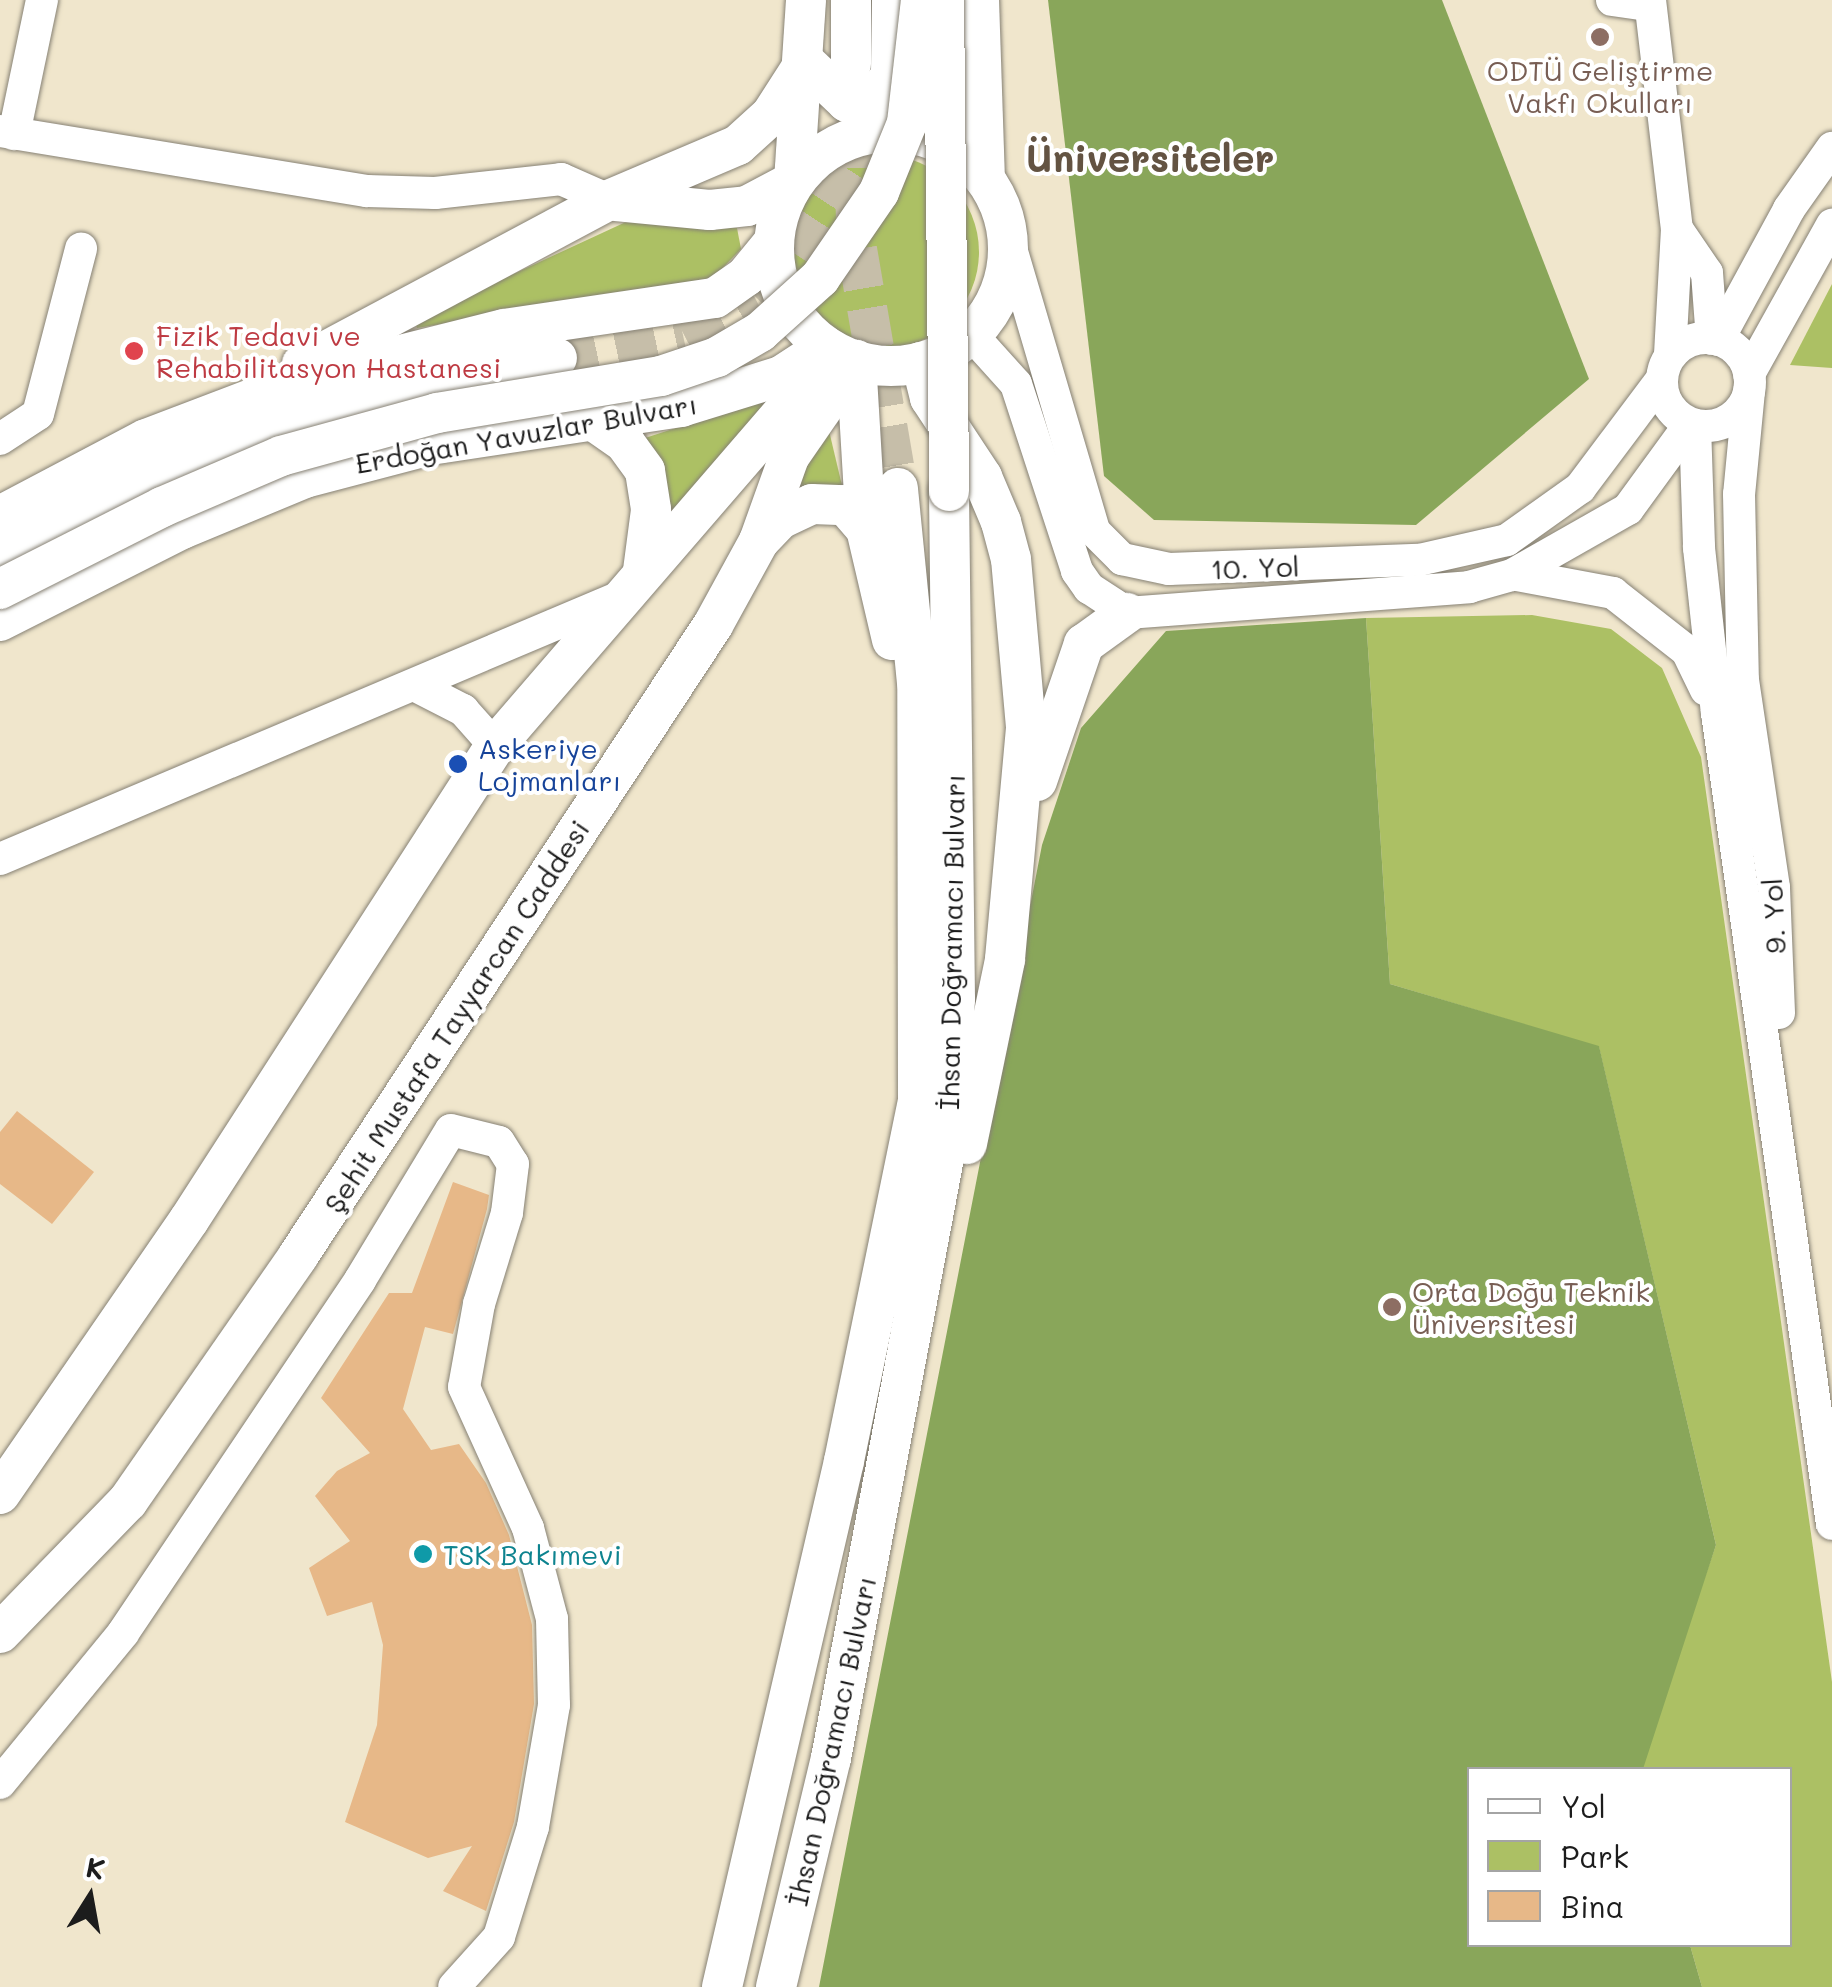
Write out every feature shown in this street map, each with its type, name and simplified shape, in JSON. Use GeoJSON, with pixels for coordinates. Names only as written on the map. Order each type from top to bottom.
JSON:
{"type":"FeatureCollection","features":[{"type":"Feature","properties":{"kind":"main road"},"geometry":{"type":"LineString","coordinates":[[234,402],[504,328],[694,305],[732,288],[773,244],[794,181],[806,0]]}},
{"type":"Feature","properties":{"kind":"main road"},"geometry":{"type":"LineString","coordinates":[[851,0],[851,64]]}},
{"type":"Feature","properties":{"kind":"main road"},"geometry":{"type":"LineString","coordinates":[[892,0],[891,76],[912,117],[932,139],[984,178]]}},
{"type":"Feature","properties":{"kind":"main road"},"geometry":{"type":"LineString","coordinates":[[0,589],[162,507],[281,456],[438,413],[660,376],[717,357],[760,332],[820,278],[880,192],[910,108],[921,0]]}},
{"type":"Feature","properties":{"kind":"main road","name":"İhsan Doğramacı Bulvarı"},"geometry":{"type":"LineString","coordinates":[[776,1987],[831,1758],[880,1508],[947,1142],[954,1060],[944,0]]}},
{"type":"Feature","properties":{"kind":"main road"},"geometry":{"type":"LineString","coordinates":[[841,353],[920,362],[971,334],[1000,291],[1008,238],[984,178],[979,0]]}},
{"type":"Feature","properties":{"kind":"main road"},"geometry":{"type":"LineString","coordinates":[[804,62],[847,102],[870,100],[891,76]]}},
{"type":"Feature","properties":{"kind":"main road"},"geometry":{"type":"LineString","coordinates":[[0,516],[146,439],[234,402],[608,200],[738,145],[772,115],[804,62]]}},
{"type":"Feature","properties":{"kind":"main road"},"geometry":{"type":"LineString","coordinates":[[608,200],[710,210],[747,206],[794,181],[846,140],[889,132],[932,139]]}},
{"type":"Feature","properties":{"kind":"main road"},"geometry":{"type":"LineString","coordinates":[[773,244],[784,296],[841,353],[866,529],[892,636],[894,1088],[844,1460]]}},
{"type":"Feature","properties":{"kind":"main road","name":"Erdoğan Yavuzlar Bulvarı"},"geometry":{"type":"LineString","coordinates":[[694,305],[720,323],[734,342],[725,395]]}},
{"type":"Feature","properties":{"kind":"main road"},"geometry":{"type":"LineString","coordinates":[[0,1494],[200,1204],[495,746],[794,399],[841,353]]}},
{"type":"Feature","properties":{"kind":"main road","name":"Erdoğan Yavuzlar Bulvarı"},"geometry":{"type":"LineString","coordinates":[[0,621],[182,529],[306,478],[430,445],[594,421],[725,395],[841,353]]}},
{"type":"Feature","properties":{"kind":"main road","name":"Şehit Mustafa Tayyarcan Caddesi"},"geometry":{"type":"LineString","coordinates":[[0,1633],[97,1539],[139,1485],[702,642],[759,541],[789,457],[841,353]]}},
{"type":"Feature","properties":{"kind":"main road"},"geometry":{"type":"LineString","coordinates":[[0,548],[165,464],[267,425],[390,390],[558,358]]}},
{"type":"Feature","properties":{"kind":"main road"},"geometry":{"type":"LineString","coordinates":[[880,1508],[984,1070],[1020,837],[1026,728],[1011,559],[982,477],[930,398],[920,362]]}},
{"type":"Feature","properties":{"kind":"main road"},"geometry":{"type":"LineString","coordinates":[[594,421],[625,443],[645,470],[651,510],[632,584]]}},
{"type":"Feature","properties":{"kind":"main road","name":"İhsan Doğramacı Bulvarı"},"geometry":{"type":"LineString","coordinates":[[722,1987],[912,1148],[923,1054],[918,683],[898,488]]}},
{"type":"Feature","properties":{"kind":"main road"},"geometry":{"type":"LineString","coordinates":[[759,541],[780,518],[812,504],[844,505],[866,529]]}},
{"type":"Feature","properties":{"kind":"main road"},"geometry":{"type":"LineString","coordinates":[[1020,837],[1072,670],[1098,631],[1128,613]]}},
{"type":"Feature","properties":{"kind":"street"},"geometry":{"type":"LineString","coordinates":[[42,0],[7,132],[367,191],[435,193],[560,178],[608,200]]}},
{"type":"Feature","properties":{"kind":"street"},"geometry":{"type":"LineString","coordinates":[[1612,0],[1649,2],[1677,230],[1665,368],[1668,406],[1693,424],[1735,416],[1832,226]]}},
{"type":"Feature","properties":{"kind":"street"},"geometry":{"type":"LineString","coordinates":[[1715,339],[1790,209],[1832,148]]}},
{"type":"Feature","properties":{"kind":"street"},"geometry":{"type":"LineString","coordinates":[[1677,230],[1707,273],[1715,339]]}},
{"type":"Feature","properties":{"kind":"street","name":"10. Yol"},"geometry":{"type":"LineString","coordinates":[[1008,238],[1094,531],[1122,558],[1169,569],[1419,560],[1507,540],[1580,488],[1665,368]]}},
{"type":"Feature","properties":{"kind":"street"},"geometry":{"type":"LineString","coordinates":[[0,439],[38,414],[82,248]]}},
{"type":"Feature","properties":{"kind":"street"},"geometry":{"type":"LineString","coordinates":[[971,334],[1016,384],[1077,572],[1089,588],[1128,613]]}},
{"type":"Feature","properties":{"kind":"street"},"geometry":{"type":"LineString","coordinates":[[1665,368],[1688,342],[1715,339],[1738,353],[1749,382]]}},
{"type":"Feature","properties":{"kind":"street","name":"9. Yol"},"geometry":{"type":"LineString","coordinates":[[1749,382],[1740,494],[1744,680],[1774,888],[1787,1118],[1832,1440]]}},
{"type":"Feature","properties":{"kind":"street","name":"10. Yol"},"geometry":{"type":"LineString","coordinates":[[1128,613],[1469,587],[1512,574],[1628,510],[1693,424]]}},
{"type":"Feature","properties":{"kind":"street","name":"9. Yol"},"geometry":{"type":"LineString","coordinates":[[1693,424],[1699,548],[1717,713],[1832,1524]]}},
{"type":"Feature","properties":{"kind":"street"},"geometry":{"type":"LineString","coordinates":[[1260,568],[1266,602]]}},
{"type":"Feature","properties":{"kind":"street"},"geometry":{"type":"LineString","coordinates":[[1169,569],[1177,610]]}},
{"type":"Feature","properties":{"kind":"street","name":"9. Yol"},"geometry":{"type":"LineString","coordinates":[[1512,574],[1571,580],[1626,601],[1687,650],[1717,713]]}},
{"type":"Feature","properties":{"kind":"street"},"geometry":{"type":"LineString","coordinates":[[0,859],[245,752],[418,687],[632,584]]}},
{"type":"Feature","properties":{"kind":"street"},"geometry":{"type":"LineString","coordinates":[[418,687],[462,710],[495,746]]}},
{"type":"Feature","properties":{"kind":"street"},"geometry":{"type":"LineString","coordinates":[[0,1783],[123,1633],[360,1280],[452,1130],[499,1142],[514,1164],[507,1213],[479,1304],[464,1387],[528,1528],[552,1619],[554,1706],[532,1827],[498,1937],[454,1987]]}},
{"type":"Feature","properties":{"kind":"green space"},"geometry":{"type":"Polygon","coordinates":[[[1048,0],[1442,0],[1589,379],[1416,525],[1154,520],[1104,476],[1048,0]]]}},
{"type":"Feature","properties":{"kind":"green space"},"geometry":{"type":"Polygon","coordinates":[[[882,155],[919,162],[951,183],[972,215],[979,252],[972,289],[951,321],[919,342],[882,349],[845,342],[813,321],[792,289],[785,252],[792,215],[813,183],[845,162],[882,155]]]}},
{"type":"Feature","properties":{"kind":"green space"},"geometry":{"type":"Polygon","coordinates":[[[628,221],[737,228],[741,249],[712,279],[417,328],[414,320],[628,221]]]}},
{"type":"Feature","properties":{"kind":"green space"},"geometry":{"type":"Polygon","coordinates":[[[1832,284],[1832,368],[1790,365],[1832,284]]]}},
{"type":"Feature","properties":{"kind":"green space"},"geometry":{"type":"Polygon","coordinates":[[[774,396],[668,519],[642,439],[774,396]]]}},
{"type":"Feature","properties":{"kind":"green space"},"geometry":{"type":"Polygon","coordinates":[[[826,418],[844,494],[791,496],[826,418]]]}},
{"type":"Feature","properties":{"kind":"green space"},"geometry":{"type":"Polygon","coordinates":[[[1532,615],[1611,629],[1662,668],[1701,757],[1832,1682],[1832,1987],[1702,1987],[1691,1947],[1792,1947],[1792,1767],[1642,1767],[1641,1761],[1716,1545],[1599,1047],[1390,984],[1366,618],[1532,615]]]}},
{"type":"Feature","properties":{"kind":"green space"},"geometry":{"type":"Polygon","coordinates":[[[1366,618],[1390,984],[1599,1046],[1716,1545],[1644,1767],[1467,1767],[1467,1947],[1691,1947],[1702,1987],[819,1987],[1042,845],[1081,728],[1166,631],[1366,618]]]}},
{"type":"Feature","properties":{"kind":"building"},"geometry":{"type":"Polygon","coordinates":[[[17,1111],[94,1172],[52,1224],[0,1184],[0,1132],[17,1111]]]}},
{"type":"Feature","properties":{"kind":"building","name":"TSK Bakımevi"},"geometry":{"type":"Polygon","coordinates":[[[453,1182],[489,1195],[487,1209],[453,1334],[425,1327],[403,1409],[431,1450],[459,1444],[486,1483],[509,1535],[532,1625],[534,1704],[514,1822],[486,1911],[443,1891],[472,1846],[428,1858],[345,1822],[377,1725],[383,1645],[372,1602],[327,1616],[309,1568],[350,1541],[315,1496],[337,1471],[370,1453],[321,1398],[389,1293],[412,1293],[453,1182]]]}},
{"type":"Feature","properties":{"kind":"tunnel"},"geometry":{"type":"LineString","coordinates":[[851,68],[857,249],[898,488]]}},
{"type":"Feature","properties":{"kind":"tunnel"},"geometry":{"type":"LineString","coordinates":[[557,358],[682,331],[753,294],[795,254],[851,168]]}},
{"type":"Feature","properties":{"kind":"place","name":"ODTÜ Geliştirme Vakfı Okulları"},"geometry":{"type":"Point","coordinates":[1600,37]}},
{"type":"Feature","properties":{"kind":"place","name":"Fizik Tedavi ve Rehabilitasyon Hastanesi"},"geometry":{"type":"Point","coordinates":[134,351]}},
{"type":"Feature","properties":{"kind":"place","name":"Askeriye Lojmanları"},"geometry":{"type":"Point","coordinates":[458,764]}},
{"type":"Feature","properties":{"kind":"place","name":"Orta Doğu Teknik Üniversitesi"},"geometry":{"type":"Point","coordinates":[1392,1307]}},
{"type":"Feature","properties":{"kind":"place","name":"TSK Bakımevi"},"geometry":{"type":"Point","coordinates":[423,1554]}},
{"type":"Feature","properties":{"kind":"district","name":"Üniversiteler"},"geometry":{"type":"Point","coordinates":[1150,158]}}]}
